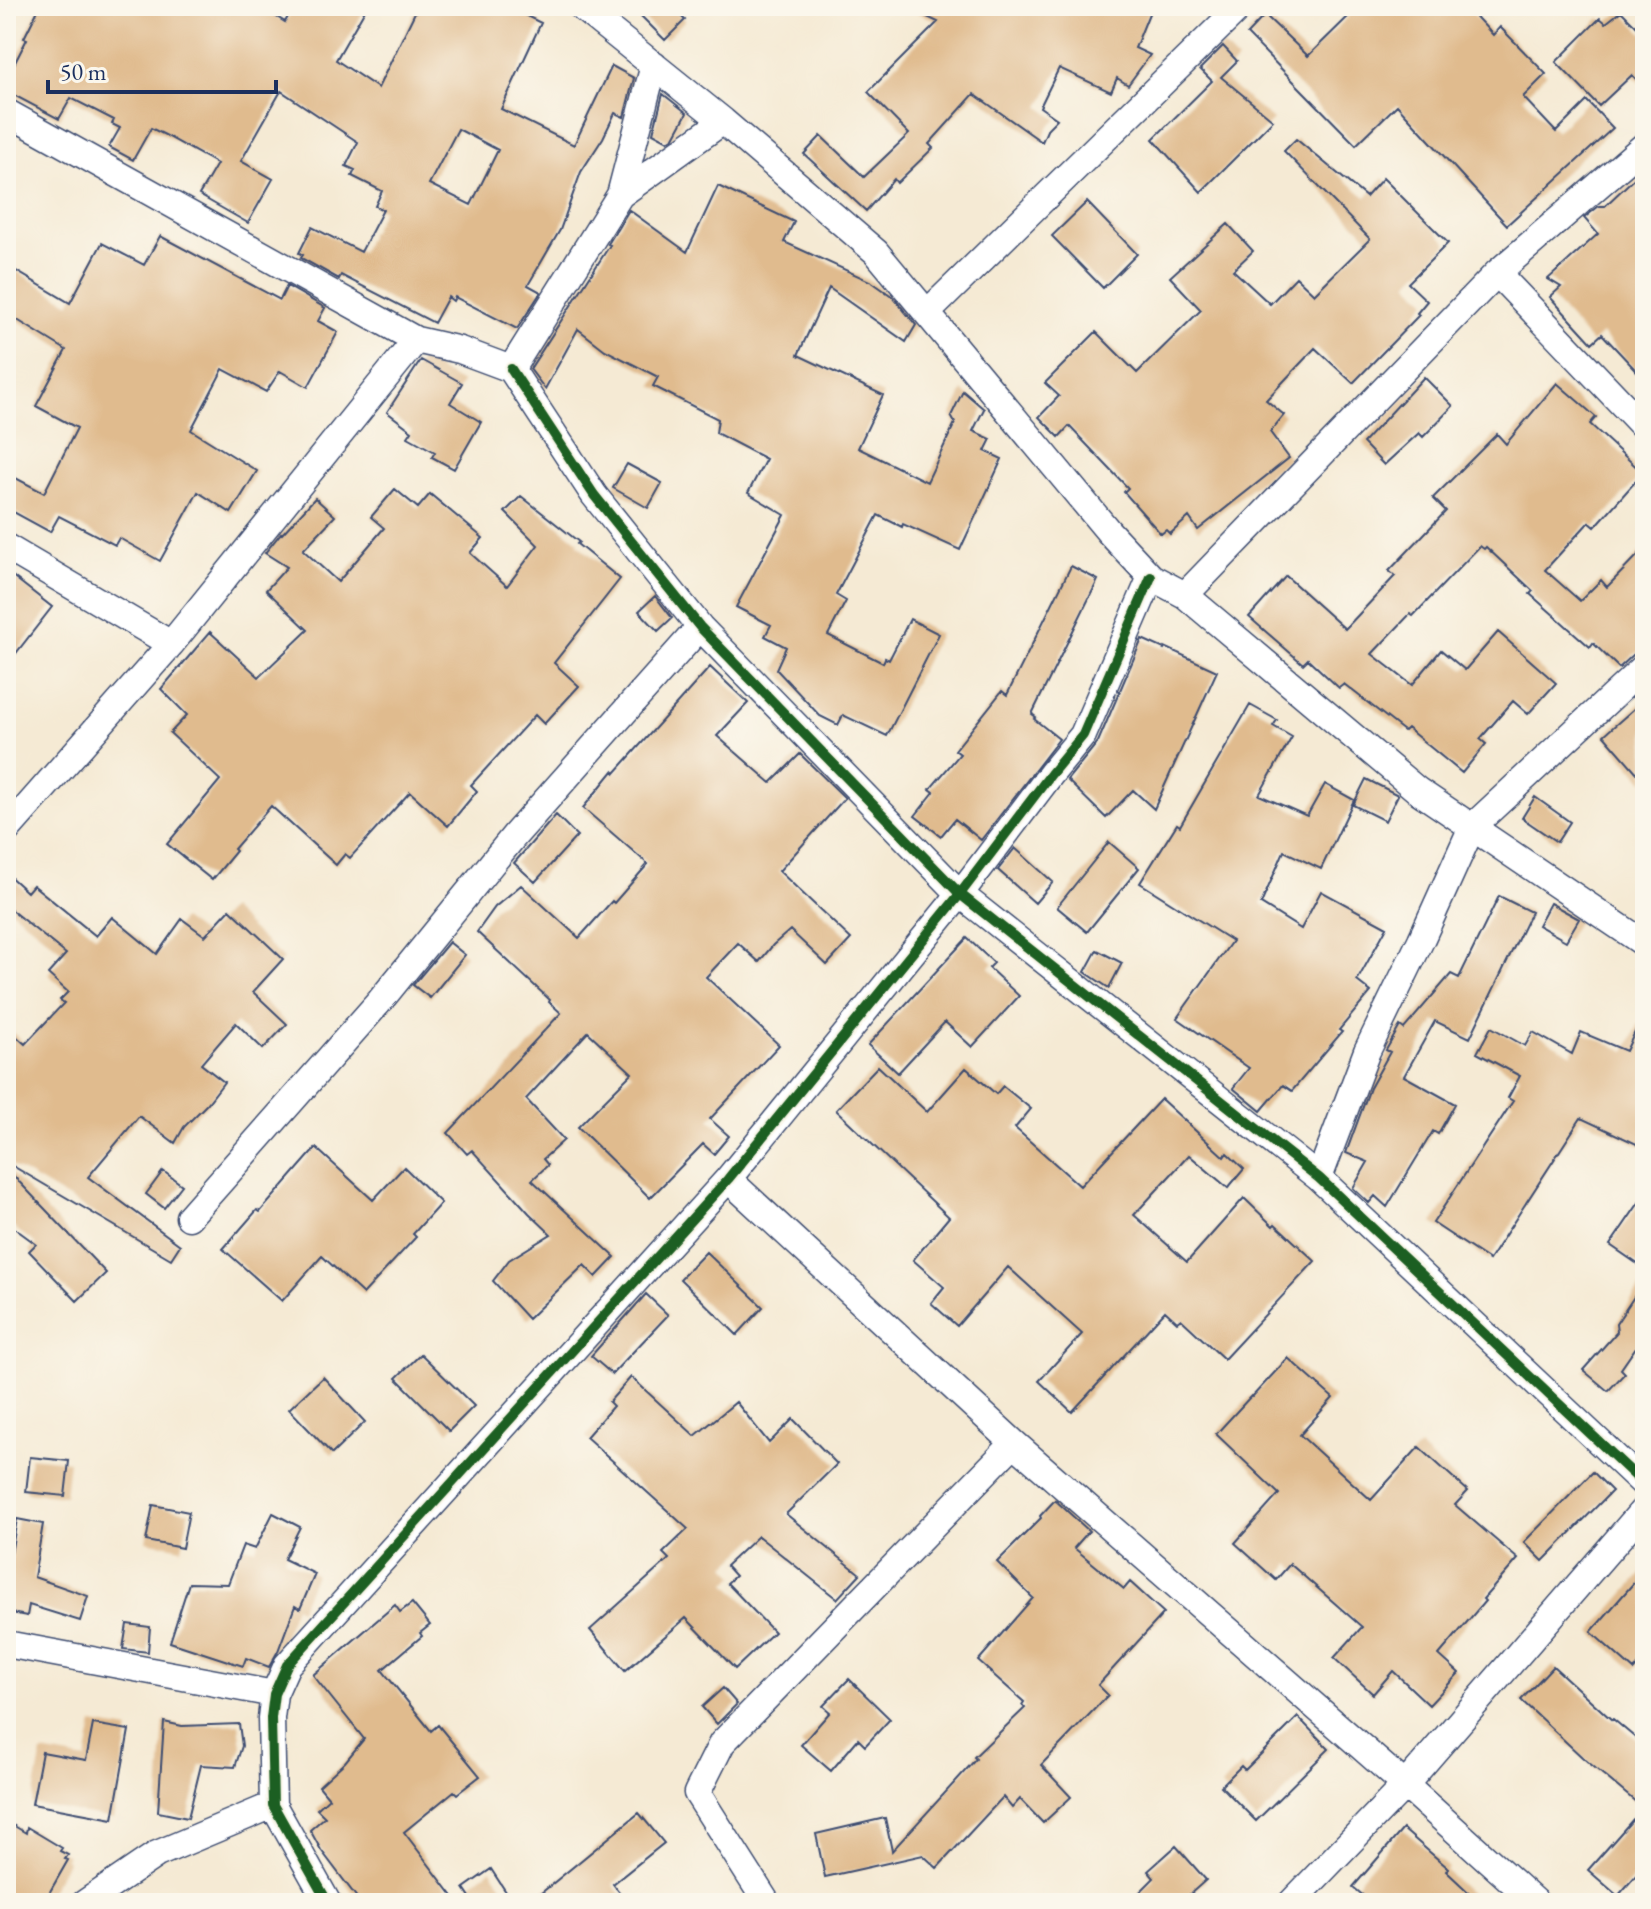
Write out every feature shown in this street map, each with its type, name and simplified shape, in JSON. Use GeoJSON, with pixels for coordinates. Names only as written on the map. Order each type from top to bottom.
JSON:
{"type":"FeatureCollection","features":[{"type":"Feature","properties":{"kind":"street"},"geometry":{"type":"LineString","coordinates":[[580,6],[723,121],[876,252],[1109,532],[1151,577],[1185,595],[1417,790],[1645,944]]}},
{"type":"Feature","properties":{"kind":"street"},"geometry":{"type":"LineString","coordinates":[[927,313],[1241,6]]}},
{"type":"Feature","properties":{"kind":"street"},"geometry":{"type":"LineString","coordinates":[[511,369],[620,195],[654,65]]}},
{"type":"Feature","properties":{"kind":"street"},"geometry":{"type":"LineString","coordinates":[[6,112],[416,340],[460,350],[511,369],[594,495],[700,627],[960,894],[1319,1178],[1645,1485]]}},
{"type":"Feature","properties":{"kind":"street"},"geometry":{"type":"LineString","coordinates":[[620,195],[723,121]]}},
{"type":"Feature","properties":{"kind":"street"},"geometry":{"type":"LineString","coordinates":[[1185,595],[1497,273],[1645,145]]}},
{"type":"Feature","properties":{"kind":"street"},"geometry":{"type":"LineString","coordinates":[[1497,273],[1645,428]]}},
{"type":"Feature","properties":{"kind":"street"},"geometry":{"type":"LineString","coordinates":[[6,831],[171,644],[416,340]]}},
{"type":"Feature","properties":{"kind":"street"},"geometry":{"type":"LineString","coordinates":[[6,547],[171,644]]}},
{"type":"Feature","properties":{"kind":"street"},"geometry":{"type":"LineString","coordinates":[[328,1903],[273,1805],[271,1718],[274,1694],[287,1665],[728,1179],[960,894],[1083,735],[1151,577]]}},
{"type":"Feature","properties":{"kind":"street"},"geometry":{"type":"LineString","coordinates":[[189,1217],[380,1001],[515,835],[700,627]]}},
{"type":"Feature","properties":{"kind":"street"},"geometry":{"type":"LineString","coordinates":[[1319,1178],[1367,1051],[1472,827],[1645,666]]}},
{"type":"Feature","properties":{"kind":"street"},"geometry":{"type":"LineString","coordinates":[[728,1179],[1014,1443],[1536,1903]]}},
{"type":"Feature","properties":{"kind":"street"},"geometry":{"type":"LineString","coordinates":[[767,1903],[697,1793],[722,1743],[1014,1443]]}},
{"type":"Feature","properties":{"kind":"street"},"geometry":{"type":"LineString","coordinates":[[1291,1903],[1405,1785],[1645,1508]]}},
{"type":"Feature","properties":{"kind":"street"},"geometry":{"type":"LineString","coordinates":[[6,1644],[274,1694]]}},
{"type":"Feature","properties":{"kind":"street"},"geometry":{"type":"LineString","coordinates":[[85,1903],[157,1854],[273,1805]]}},
{"type":"Feature","properties":{"kind":"building"},"geometry":{"type":"Polygon","coordinates":[[[40,6],[259,6],[285,22],[294,6],[367,6],[336,60],[378,88],[418,6],[506,6],[541,23],[501,109],[574,145],[612,66],[634,78],[624,117],[615,113],[581,172],[560,230],[528,285],[541,292],[517,329],[455,297],[453,301],[448,297],[434,323],[301,258],[303,255],[299,253],[312,227],[361,252],[383,210],[375,206],[382,191],[352,176],[355,170],[346,166],[358,142],[281,91],[241,161],[273,179],[248,223],[199,195],[217,164],[165,135],[151,128],[133,160],[109,147],[120,128],[112,124],[114,120],[71,98],[59,119],[6,91],[6,80],[27,39],[24,38],[40,6]],[[458,129],[429,184],[471,205],[498,150],[458,129]]]}},
{"type":"Feature","properties":{"kind":"building"},"geometry":{"type":"Polygon","coordinates":[[[631,6],[670,6],[685,20],[665,40],[631,6]]]}},
{"type":"Feature","properties":{"kind":"building"},"geometry":{"type":"Polygon","coordinates":[[[904,6],[1152,6],[1135,48],[1150,55],[1128,85],[1117,78],[1111,92],[1059,68],[1040,107],[1057,119],[1048,128],[1042,142],[974,94],[929,144],[933,148],[897,183],[894,179],[866,211],[804,154],[821,136],[864,177],[909,134],[868,92],[938,22],[904,6]]]}},
{"type":"Feature","properties":{"kind":"building"},"geometry":{"type":"Polygon","coordinates":[[[1359,6],[1466,6],[1493,35],[1500,27],[1546,74],[1523,97],[1556,132],[1587,101],[1613,128],[1507,225],[1397,105],[1356,145],[1247,34],[1265,15],[1308,56],[1359,6]]]}},
{"type":"Feature","properties":{"kind":"building"},"geometry":{"type":"Polygon","coordinates":[[[1621,11],[1645,35],[1645,88],[1632,75],[1599,106],[1556,62],[1600,18],[1606,23],[1621,11]]]}},
{"type":"Feature","properties":{"kind":"building"},"geometry":{"type":"Polygon","coordinates":[[[1223,46],[1237,61],[1221,77],[1273,120],[1201,192],[1153,139],[1212,81],[1200,69],[1223,46]]]}},
{"type":"Feature","properties":{"kind":"building"},"geometry":{"type":"Polygon","coordinates":[[[663,94],[687,113],[674,137],[668,141],[653,133],[663,94]]]}},
{"type":"Feature","properties":{"kind":"building"},"geometry":{"type":"Polygon","coordinates":[[[1296,139],[1366,197],[1383,178],[1448,243],[1408,283],[1427,301],[1417,313],[1419,315],[1353,383],[1315,348],[1266,400],[1284,415],[1270,432],[1289,458],[1198,530],[1189,517],[1170,534],[1166,530],[1161,534],[1124,492],[1128,488],[1069,426],[1059,437],[1039,417],[1059,396],[1045,383],[1096,332],[1137,373],[1201,310],[1170,277],[1228,224],[1253,251],[1233,270],[1270,304],[1296,277],[1314,294],[1370,239],[1284,151],[1296,139]]]}},
{"type":"Feature","properties":{"kind":"building"},"geometry":{"type":"Polygon","coordinates":[[[1645,168],[1645,380],[1602,334],[1592,343],[1550,297],[1561,287],[1548,279],[1598,234],[1584,218],[1599,206],[1605,206],[1645,168]]]}},
{"type":"Feature","properties":{"kind":"building"},"geometry":{"type":"Polygon","coordinates":[[[718,186],[794,222],[784,242],[872,282],[893,297],[916,325],[906,342],[829,288],[798,355],[883,395],[858,448],[927,482],[955,423],[951,416],[963,391],[984,409],[973,431],[991,439],[985,451],[1002,459],[960,550],[878,515],[836,595],[846,601],[828,635],[883,663],[885,658],[889,660],[910,619],[939,634],[887,736],[843,715],[838,725],[820,716],[776,669],[786,647],[765,636],[771,625],[736,607],[785,515],[748,493],[766,459],[716,433],[718,419],[653,386],[658,377],[605,350],[578,329],[545,389],[530,369],[629,210],[687,252],[718,186]]]}},
{"type":"Feature","properties":{"kind":"building"},"geometry":{"type":"Polygon","coordinates":[[[1087,202],[1137,254],[1103,288],[1052,236],[1087,202]]]}},
{"type":"Feature","properties":{"kind":"building"},"geometry":{"type":"Polygon","coordinates":[[[160,236],[280,300],[287,286],[325,308],[318,321],[338,332],[308,387],[280,371],[266,392],[223,369],[191,430],[257,471],[231,513],[198,492],[160,561],[119,538],[115,545],[59,516],[50,532],[6,508],[6,473],[44,493],[77,428],[36,406],[66,350],[6,313],[6,265],[70,303],[102,243],[144,265],[160,236]]]}},
{"type":"Feature","properties":{"kind":"building"},"geometry":{"type":"Polygon","coordinates":[[[421,360],[462,383],[450,403],[481,422],[454,469],[432,457],[435,452],[408,437],[412,431],[387,412],[421,360]]]}},
{"type":"Feature","properties":{"kind":"building"},"geometry":{"type":"Polygon","coordinates":[[[1424,377],[1453,406],[1423,437],[1419,433],[1384,465],[1363,443],[1424,377]]]}},
{"type":"Feature","properties":{"kind":"building"},"geometry":{"type":"Polygon","coordinates":[[[1557,383],[1596,417],[1590,424],[1643,473],[1595,527],[1589,522],[1545,570],[1580,601],[1601,580],[1607,587],[1645,548],[1645,650],[1634,654],[1619,668],[1593,643],[1590,647],[1530,594],[1533,591],[1486,547],[1480,546],[1372,654],[1412,685],[1441,650],[1465,670],[1498,632],[1556,683],[1528,714],[1513,701],[1480,739],[1486,744],[1462,773],[1407,728],[1404,731],[1344,684],[1339,688],[1308,659],[1303,664],[1249,617],[1286,576],[1345,629],[1395,576],[1389,571],[1446,511],[1433,498],[1497,434],[1506,444],[1557,383]]]}},
{"type":"Feature","properties":{"kind":"building"},"geometry":{"type":"Polygon","coordinates":[[[627,464],[662,483],[648,508],[613,488],[627,464]]]}},
{"type":"Feature","properties":{"kind":"building"},"geometry":{"type":"Polygon","coordinates":[[[395,489],[418,508],[430,494],[483,538],[470,553],[507,586],[538,545],[505,512],[521,496],[620,579],[554,663],[579,686],[544,724],[535,715],[471,785],[477,791],[448,826],[410,792],[350,858],[345,854],[336,865],[271,806],[212,880],[167,844],[220,780],[170,733],[187,715],[161,689],[210,632],[259,677],[308,630],[266,590],[287,567],[265,553],[315,498],[335,516],[303,550],[338,582],[384,528],[371,517],[395,489]]]}},
{"type":"Feature","properties":{"kind":"building"},"geometry":{"type":"Polygon","coordinates":[[[1071,566],[1098,580],[1032,714],[1059,739],[981,840],[955,819],[941,836],[915,816],[934,792],[930,789],[960,754],[955,750],[1002,691],[1007,695],[1071,566]]]}},
{"type":"Feature","properties":{"kind":"building"},"geometry":{"type":"Polygon","coordinates":[[[6,571],[52,607],[6,666],[6,571]]]}},
{"type":"Feature","properties":{"kind":"building"},"geometry":{"type":"Polygon","coordinates":[[[655,596],[672,618],[658,631],[639,611],[655,596]]]}},
{"type":"Feature","properties":{"kind":"building"},"geometry":{"type":"Polygon","coordinates":[[[1142,639],[1217,671],[1154,809],[1133,790],[1106,818],[1067,780],[1098,742],[1142,639]]]}},
{"type":"Feature","properties":{"kind":"building"},"geometry":{"type":"Polygon","coordinates":[[[710,667],[748,703],[717,736],[771,783],[800,754],[845,798],[779,871],[851,939],[827,965],[790,930],[759,962],[738,943],[706,977],[779,1045],[710,1119],[729,1136],[714,1154],[703,1144],[650,1198],[578,1127],[632,1073],[588,1032],[526,1099],[564,1140],[543,1159],[548,1165],[532,1180],[615,1257],[596,1277],[584,1265],[528,1319],[493,1281],[509,1260],[551,1234],[472,1150],[467,1154],[448,1133],[561,1013],[477,932],[495,907],[521,885],[579,938],[612,901],[614,903],[648,864],[583,808],[613,771],[615,773],[710,667]]]}},
{"type":"Feature","properties":{"kind":"building"},"geometry":{"type":"Polygon","coordinates":[[[1645,699],[1645,782],[1604,735],[1645,699]]]}},
{"type":"Feature","properties":{"kind":"building"},"geometry":{"type":"Polygon","coordinates":[[[1250,705],[1277,720],[1273,726],[1292,737],[1259,795],[1307,816],[1325,784],[1354,800],[1321,869],[1284,851],[1261,904],[1301,929],[1321,891],[1387,927],[1357,981],[1371,992],[1292,1091],[1283,1085],[1261,1111],[1233,1088],[1249,1068],[1177,1018],[1232,941],[1140,883],[1177,824],[1180,826],[1250,705]]]}},
{"type":"Feature","properties":{"kind":"building"},"geometry":{"type":"Polygon","coordinates":[[[1366,779],[1398,795],[1385,821],[1353,805],[1366,779]]]}},
{"type":"Feature","properties":{"kind":"building"},"geometry":{"type":"Polygon","coordinates":[[[1535,797],[1570,822],[1557,842],[1522,818],[1535,797]]]}},
{"type":"Feature","properties":{"kind":"building"},"geometry":{"type":"Polygon","coordinates":[[[556,815],[577,836],[535,882],[514,863],[556,815]]]}},
{"type":"Feature","properties":{"kind":"building"},"geometry":{"type":"Polygon","coordinates":[[[1109,842],[1139,868],[1087,932],[1057,907],[1109,842]]]}},
{"type":"Feature","properties":{"kind":"building"},"geometry":{"type":"Polygon","coordinates":[[[1015,848],[1053,882],[1035,903],[998,870],[1015,848]]]}},
{"type":"Feature","properties":{"kind":"building"},"geometry":{"type":"Polygon","coordinates":[[[6,873],[27,892],[33,885],[96,936],[112,917],[157,954],[182,919],[205,936],[230,909],[283,959],[253,992],[287,1024],[263,1049],[236,1023],[201,1064],[224,1082],[184,1127],[175,1143],[139,1116],[88,1177],[180,1245],[171,1259],[6,1162],[6,1027],[25,1044],[64,1003],[60,1000],[68,992],[48,974],[66,954],[6,906],[6,873]]]}},
{"type":"Feature","properties":{"kind":"building"},"geometry":{"type":"Polygon","coordinates":[[[1499,896],[1531,912],[1470,1038],[1435,1021],[1404,1076],[1455,1104],[1438,1134],[1433,1131],[1387,1207],[1375,1196],[1369,1203],[1353,1188],[1368,1162],[1346,1153],[1370,1088],[1390,1052],[1386,1050],[1400,1026],[1404,1029],[1451,974],[1459,978],[1499,896]]]}},
{"type":"Feature","properties":{"kind":"building"},"geometry":{"type":"Polygon","coordinates":[[[1550,903],[1579,919],[1566,941],[1538,925],[1550,903]]]}},
{"type":"Feature","properties":{"kind":"building"},"geometry":{"type":"Polygon","coordinates":[[[967,938],[994,963],[989,968],[1019,996],[972,1047],[945,1022],[898,1073],[868,1045],[967,938]]]}},
{"type":"Feature","properties":{"kind":"building"},"geometry":{"type":"Polygon","coordinates":[[[449,942],[465,955],[430,998],[413,985],[449,942]]]}},
{"type":"Feature","properties":{"kind":"building"},"geometry":{"type":"Polygon","coordinates":[[[1097,950],[1122,963],[1109,988],[1085,972],[1097,950]]]}},
{"type":"Feature","properties":{"kind":"building"},"geometry":{"type":"Polygon","coordinates":[[[1645,1011],[1645,1148],[1581,1118],[1489,1260],[1433,1223],[1513,1101],[1508,1098],[1520,1076],[1477,1053],[1491,1027],[1525,1046],[1533,1032],[1572,1054],[1581,1032],[1626,1051],[1645,1011]]]}},
{"type":"Feature","properties":{"kind":"building"},"geometry":{"type":"Polygon","coordinates":[[[878,1066],[927,1112],[966,1068],[996,1094],[1003,1086],[1031,1109],[1015,1128],[1080,1186],[1161,1099],[1224,1157],[1227,1153],[1244,1169],[1228,1188],[1189,1155],[1134,1215],[1187,1262],[1244,1198],[1315,1261],[1224,1359],[1181,1319],[1177,1322],[1165,1311],[1072,1412],[1039,1381],[1082,1334],[1008,1267],[957,1326],[931,1303],[944,1287],[913,1260],[949,1217],[836,1110],[878,1066]]]}},
{"type":"Feature","properties":{"kind":"building"},"geometry":{"type":"Polygon","coordinates":[[[316,1148],[373,1200],[404,1167],[441,1203],[413,1234],[416,1237],[363,1294],[322,1256],[282,1301],[223,1249],[316,1148]]]}},
{"type":"Feature","properties":{"kind":"building"},"geometry":{"type":"Polygon","coordinates":[[[6,1168],[106,1273],[77,1301],[29,1251],[36,1244],[6,1222],[6,1168]]]}},
{"type":"Feature","properties":{"kind":"building"},"geometry":{"type":"Polygon","coordinates":[[[163,1171],[182,1185],[164,1208],[146,1194],[163,1171]]]}},
{"type":"Feature","properties":{"kind":"building"},"geometry":{"type":"Polygon","coordinates":[[[1645,1194],[1645,1269],[1610,1245],[1645,1194]]]}},
{"type":"Feature","properties":{"kind":"building"},"geometry":{"type":"Polygon","coordinates":[[[706,1252],[763,1307],[737,1335],[680,1279],[706,1252]]]}},
{"type":"Feature","properties":{"kind":"building"},"geometry":{"type":"Polygon","coordinates":[[[1645,1280],[1645,1334],[1621,1369],[1625,1373],[1608,1391],[1583,1370],[1617,1332],[1616,1324],[1645,1280]]]}},
{"type":"Feature","properties":{"kind":"building"},"geometry":{"type":"Polygon","coordinates":[[[646,1294],[668,1315],[612,1374],[591,1356],[646,1294]]]}},
{"type":"Feature","properties":{"kind":"building"},"geometry":{"type":"Polygon","coordinates":[[[421,1354],[474,1406],[449,1431],[396,1378],[421,1354]]]}},
{"type":"Feature","properties":{"kind":"building"},"geometry":{"type":"Polygon","coordinates":[[[1288,1358],[1333,1398],[1300,1435],[1371,1500],[1419,1447],[1468,1491],[1455,1505],[1518,1559],[1439,1655],[1459,1673],[1429,1705],[1393,1671],[1373,1694],[1334,1658],[1362,1627],[1290,1564],[1276,1580],[1235,1543],[1279,1494],[1216,1434],[1288,1358]]]}},
{"type":"Feature","properties":{"kind":"building"},"geometry":{"type":"Polygon","coordinates":[[[323,1377],[365,1422],[332,1454],[289,1409],[323,1377]]]}},
{"type":"Feature","properties":{"kind":"building"},"geometry":{"type":"Polygon","coordinates":[[[631,1377],[695,1436],[736,1402],[769,1443],[793,1419],[837,1464],[786,1514],[860,1574],[837,1599],[758,1536],[726,1566],[735,1576],[727,1583],[774,1632],[735,1669],[686,1618],[625,1671],[590,1630],[669,1559],[663,1553],[688,1529],[586,1437],[613,1406],[609,1402],[631,1377]]]}},
{"type":"Feature","properties":{"kind":"building"},"geometry":{"type":"Polygon","coordinates":[[[30,1457],[69,1461],[65,1496],[26,1492],[30,1457]]]}},
{"type":"Feature","properties":{"kind":"building"},"geometry":{"type":"Polygon","coordinates":[[[1593,1472],[1612,1491],[1543,1561],[1524,1542],[1593,1472]]]}},
{"type":"Feature","properties":{"kind":"building"},"geometry":{"type":"Polygon","coordinates":[[[1055,1500],[1089,1531],[1074,1548],[1124,1589],[1130,1582],[1164,1613],[1098,1685],[1108,1695],[1041,1765],[1071,1797],[1043,1823],[1020,1799],[1012,1808],[1003,1797],[937,1868],[923,1855],[825,1877],[816,1834],[885,1818],[892,1851],[976,1759],[974,1757],[1025,1708],[1022,1705],[1024,1702],[978,1661],[1033,1598],[997,1562],[1055,1500]]]}},
{"type":"Feature","properties":{"kind":"building"},"geometry":{"type":"Polygon","coordinates":[[[153,1505],[189,1512],[182,1548],[146,1541],[153,1505]]]}},
{"type":"Feature","properties":{"kind":"building"},"geometry":{"type":"Polygon","coordinates":[[[273,1513],[300,1527],[284,1559],[315,1574],[300,1609],[295,1606],[269,1667],[246,1658],[243,1666],[170,1642],[189,1583],[228,1584],[243,1545],[255,1549],[273,1513]]]}},
{"type":"Feature","properties":{"kind":"building"},"geometry":{"type":"Polygon","coordinates":[[[17,1519],[43,1524],[34,1577],[88,1596],[80,1621],[29,1605],[27,1616],[6,1612],[6,1583],[17,1519]]]}},
{"type":"Feature","properties":{"kind":"building"},"geometry":{"type":"Polygon","coordinates":[[[1645,1570],[1645,1658],[1634,1670],[1591,1632],[1645,1570]]]}},
{"type":"Feature","properties":{"kind":"building"},"geometry":{"type":"Polygon","coordinates":[[[412,1603],[430,1625],[420,1633],[422,1636],[382,1670],[431,1731],[438,1725],[480,1776],[457,1794],[454,1791],[404,1832],[458,1903],[361,1903],[321,1850],[310,1830],[325,1817],[317,1809],[329,1798],[319,1786],[364,1739],[313,1675],[395,1605],[400,1612],[412,1603]]]}},
{"type":"Feature","properties":{"kind":"building"},"geometry":{"type":"Polygon","coordinates":[[[127,1624],[150,1627],[148,1652],[123,1649],[127,1624]]]}},
{"type":"Feature","properties":{"kind":"building"},"geometry":{"type":"Polygon","coordinates":[[[1553,1666],[1645,1746],[1645,1865],[1618,1896],[1588,1870],[1643,1808],[1521,1700],[1553,1666]]]}},
{"type":"Feature","properties":{"kind":"building"},"geometry":{"type":"Polygon","coordinates":[[[849,1679],[890,1719],[865,1746],[858,1739],[831,1771],[801,1745],[830,1712],[823,1706],[849,1679]]]}},
{"type":"Feature","properties":{"kind":"building"},"geometry":{"type":"Polygon","coordinates":[[[723,1688],[737,1704],[717,1724],[702,1707],[723,1688]]]}},
{"type":"Feature","properties":{"kind":"building"},"geometry":{"type":"Polygon","coordinates":[[[1298,1717],[1329,1749],[1256,1821],[1221,1786],[1241,1766],[1245,1770],[1298,1717]]]}},
{"type":"Feature","properties":{"kind":"building"},"geometry":{"type":"Polygon","coordinates":[[[164,1722],[182,1726],[239,1724],[242,1746],[235,1767],[201,1765],[188,1818],[158,1812],[164,1722]]]}},
{"type":"Feature","properties":{"kind":"building"},"geometry":{"type":"Polygon","coordinates":[[[93,1724],[129,1730],[113,1819],[32,1804],[42,1752],[86,1760],[93,1724]]]}},
{"type":"Feature","properties":{"kind":"building"},"geometry":{"type":"Polygon","coordinates":[[[639,1813],[664,1843],[613,1884],[628,1903],[529,1903],[639,1813]]]}},
{"type":"Feature","properties":{"kind":"building"},"geometry":{"type":"Polygon","coordinates":[[[6,1821],[26,1833],[27,1827],[68,1855],[48,1895],[38,1903],[6,1903],[6,1821]]]}},
{"type":"Feature","properties":{"kind":"building"},"geometry":{"type":"Polygon","coordinates":[[[1403,1829],[1448,1868],[1446,1871],[1480,1903],[1372,1903],[1353,1887],[1403,1829]]]}},
{"type":"Feature","properties":{"kind":"building"},"geometry":{"type":"Polygon","coordinates":[[[1176,1846],[1206,1880],[1180,1903],[1129,1903],[1154,1878],[1148,1871],[1176,1846]]]}},
{"type":"Feature","properties":{"kind":"building"},"geometry":{"type":"Polygon","coordinates":[[[491,1869],[506,1892],[490,1903],[474,1903],[464,1888],[491,1869]]]}},
{"type":"Feature","properties":{"kind":"cycle path"},"geometry":{"type":"LineString","coordinates":[[511,369],[594,495],[700,627],[960,894],[1319,1178],[1645,1485]]}},
{"type":"Feature","properties":{"kind":"cycle path"},"geometry":{"type":"LineString","coordinates":[[328,1903],[273,1805],[271,1718],[274,1694],[287,1665],[728,1179],[960,894],[1083,735],[1151,577]]}}]}
